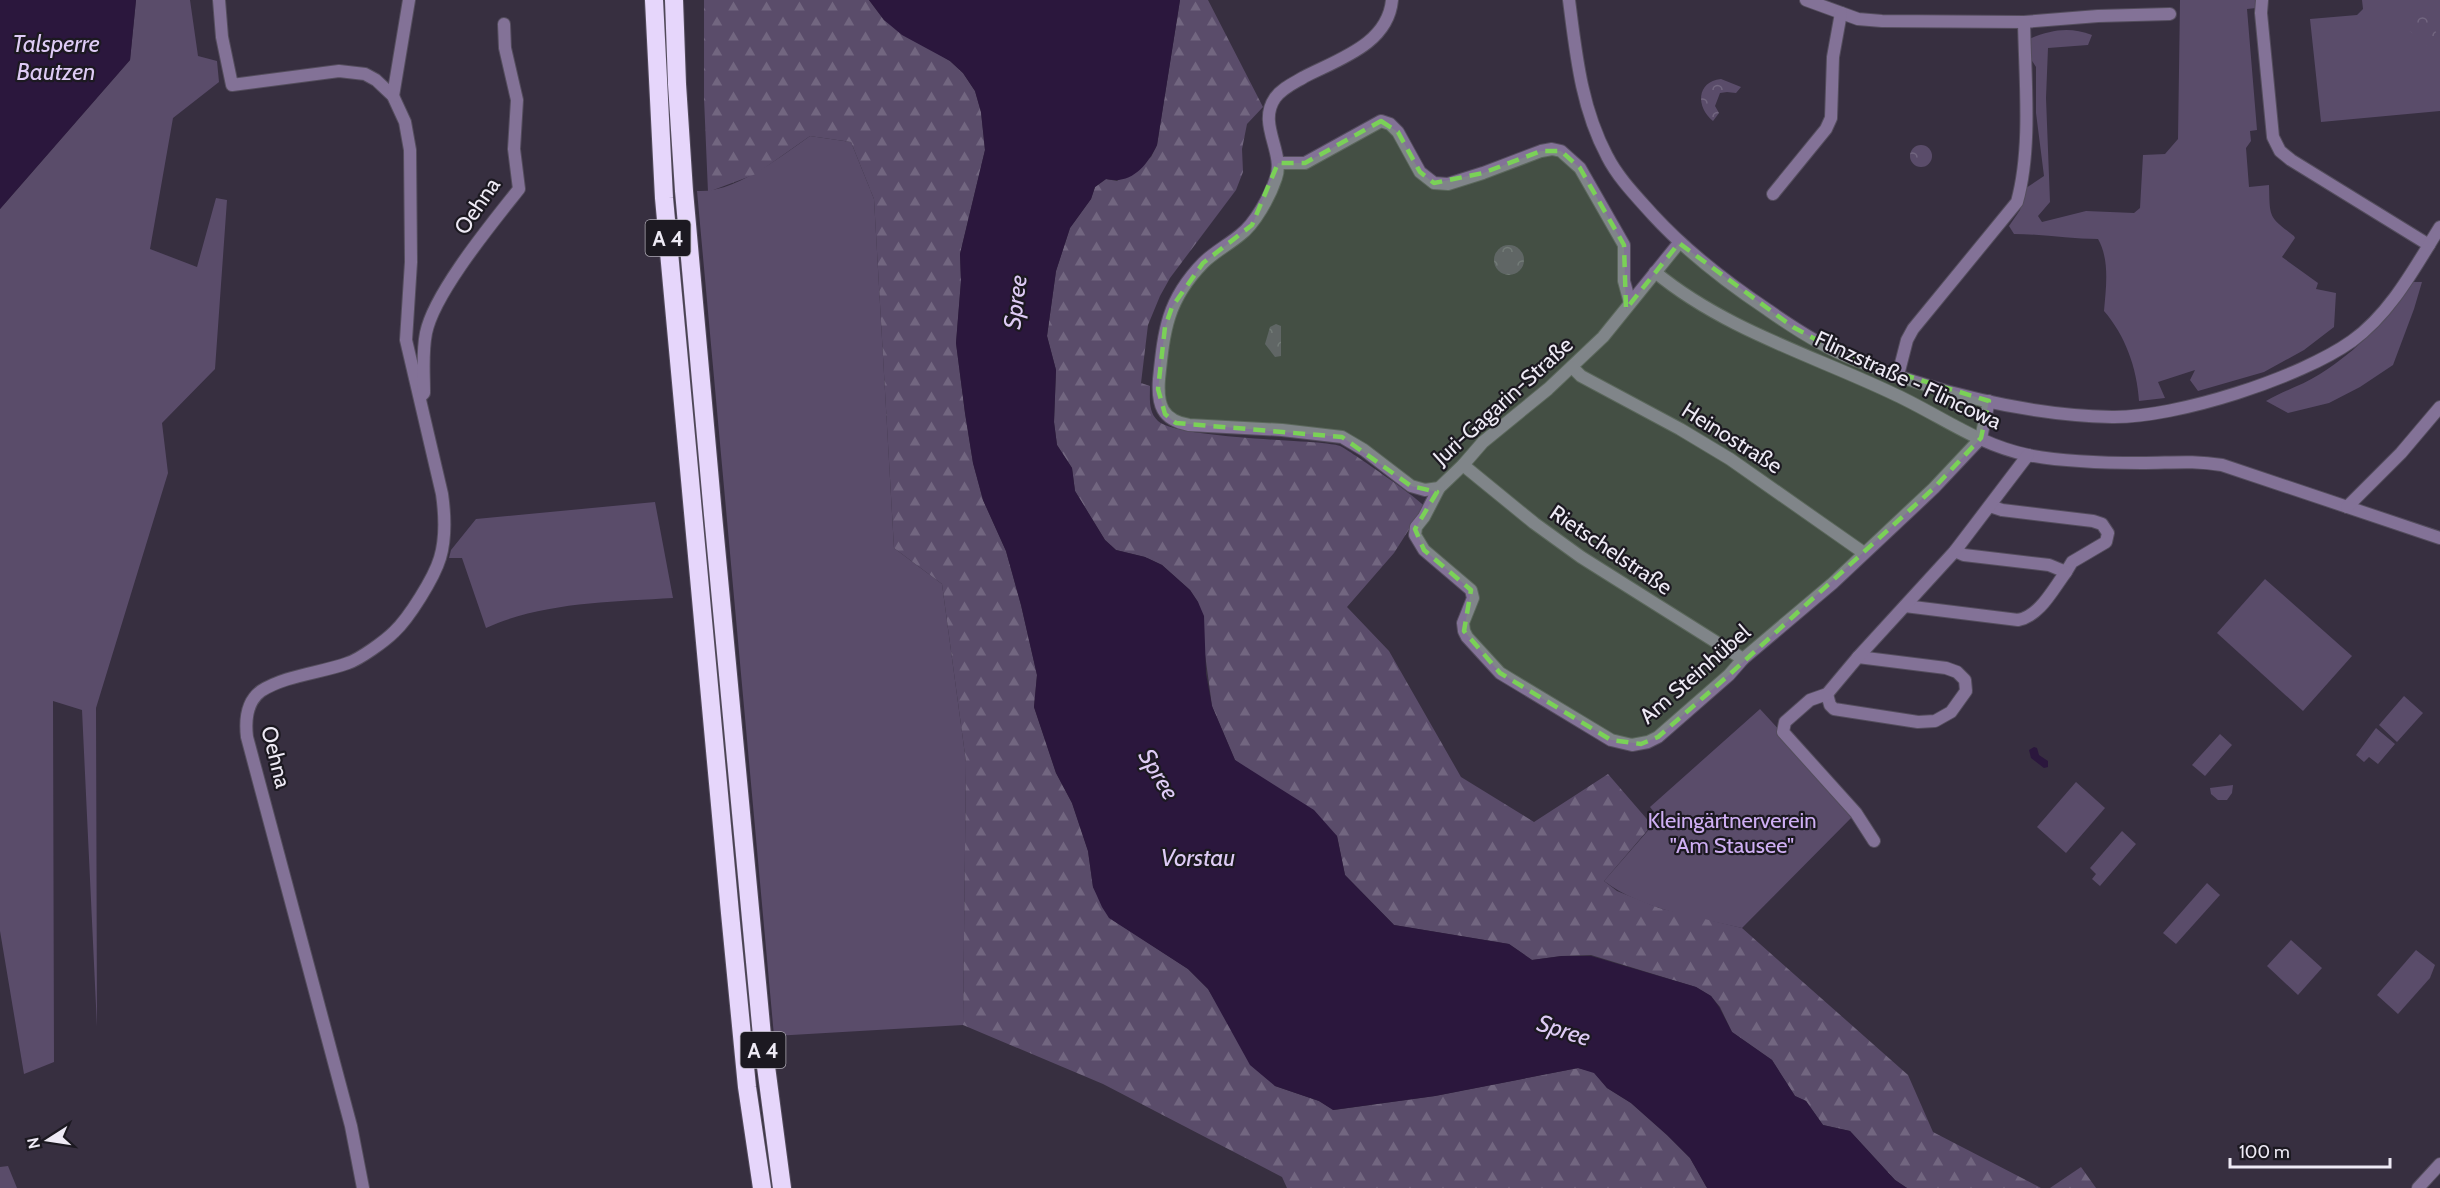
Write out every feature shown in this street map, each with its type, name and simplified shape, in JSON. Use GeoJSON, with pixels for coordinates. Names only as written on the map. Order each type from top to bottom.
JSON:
{"type":"FeatureCollection","features":[{"type":"Feature","properties":{"kind":"highway","name":"A 4"},"geometry":{"type":"LineString","coordinates":[[654,0],[664,198],[747,1087],[762,1188]]}},
{"type":"Feature","properties":{"kind":"highway","name":"A 4"},"geometry":{"type":"LineString","coordinates":[[674,0],[684,191],[713,515],[760,1025],[782,1188]]}},
{"type":"Feature","properties":{"kind":"street","name":"Oehna"},"geometry":{"type":"LineString","coordinates":[[219,0],[222,37],[232,85],[339,71],[365,75],[376,80],[393,96],[405,122],[410,150],[411,262],[406,340],[438,470],[445,520],[440,558],[425,589],[394,632],[351,662],[274,685],[261,692],[254,698],[247,710],[245,722],[351,1126],[363,1188]]}},
{"type":"Feature","properties":{"kind":"street"},"geometry":{"type":"LineString","coordinates":[[393,96],[409,0]]}},
{"type":"Feature","properties":{"kind":"street"},"geometry":{"type":"LineString","coordinates":[[1392,0],[1388,20],[1377,36],[1294,83],[1274,100],[1269,117],[1278,163],[1305,163],[1381,121],[1390,124],[1398,132],[1420,172],[1434,183],[1448,184],[1541,151],[1552,149],[1561,151],[1580,168],[1624,245],[1624,281],[1630,303]]}},
{"type":"Feature","properties":{"kind":"street"},"geometry":{"type":"LineString","coordinates":[[1569,0],[1585,102],[1600,141],[1611,164],[1631,190],[1679,243],[1722,279],[1793,327],[1852,359],[1898,375],[1989,401],[2034,409],[2113,417],[2170,411],[2266,382],[2308,366],[2352,340],[2382,313],[2400,290],[2440,228]]}},
{"type":"Feature","properties":{"kind":"street"},"geometry":{"type":"LineString","coordinates":[[1806,0],[1858,19],[1882,21],[2024,22],[2098,16],[2170,14]]}},
{"type":"Feature","properties":{"kind":"street"},"geometry":{"type":"LineString","coordinates":[[2262,0],[2261,12],[2273,137],[2280,151],[2429,245]]}},
{"type":"Feature","properties":{"kind":"street"},"geometry":{"type":"LineString","coordinates":[[1773,194],[1826,129],[1831,118],[1833,57],[1841,13]]}},
{"type":"Feature","properties":{"kind":"street"},"geometry":{"type":"LineString","coordinates":[[1898,375],[1907,340],[1913,329],[2017,202],[2024,179],[2024,22]]}},
{"type":"Feature","properties":{"kind":"street","name":"Oehna"},"geometry":{"type":"LineString","coordinates":[[419,398],[424,393],[423,358],[426,331],[438,303],[490,226],[519,189],[514,149],[517,100],[505,48],[504,24]]}},
{"type":"Feature","properties":{"kind":"street","name":"Juri-Gagarin-Straße"},"geometry":{"type":"LineString","coordinates":[[1278,163],[1276,178],[1252,225],[1203,263],[1172,307],[1165,327],[1158,389],[1160,404],[1165,414],[1176,423],[1282,430],[1342,437],[1364,450],[1417,489],[1439,488],[1463,465],[1483,441],[1518,415],[1603,338],[1679,243]]}},
{"type":"Feature","properties":{"kind":"street","name":"Flinzstraße - Flincowa"},"geometry":{"type":"LineString","coordinates":[[1655,272],[1688,298],[1720,316],[1889,392],[1958,430],[1986,442],[2028,455],[2104,463],[2196,461],[2222,465],[2440,538]]}},
{"type":"Feature","properties":{"kind":"street","name":"Heinostraße"},"geometry":{"type":"LineString","coordinates":[[1572,367],[1581,376],[1680,429],[1730,459],[1864,553]]}},
{"type":"Feature","properties":{"kind":"street"},"geometry":{"type":"LineString","coordinates":[[1981,438],[1989,401]]}},
{"type":"Feature","properties":{"kind":"street"},"geometry":{"type":"LineString","coordinates":[[2347,507],[2401,453],[2440,408]]}},
{"type":"Feature","properties":{"kind":"street","name":"Am Steinhübel"},"geometry":{"type":"LineString","coordinates":[[1439,488],[1424,517],[1416,527],[1415,535],[1424,550],[1472,590],[1473,598],[1463,623],[1467,637],[1500,674],[1611,740],[1623,744],[1641,744],[1658,737],[1729,675],[1743,659],[1833,584],[1934,488],[1981,438]]}},
{"type":"Feature","properties":{"kind":"street"},"geometry":{"type":"LineString","coordinates":[[1874,841],[1856,813],[1783,732],[1785,722],[1810,700],[1827,694],[1955,551],[2028,455]]}},
{"type":"Feature","properties":{"kind":"street","name":"Rietschelstraße"},"geometry":{"type":"LineString","coordinates":[[1463,465],[1534,523],[1581,557],[1743,659]]}},
{"type":"Feature","properties":{"kind":"street"},"geometry":{"type":"LineString","coordinates":[[1905,606],[2018,620],[2027,618],[2038,610],[2072,562],[2106,542],[2108,533],[2102,524],[2093,521],[2002,510],[1990,506]]}},
{"type":"Feature","properties":{"kind":"street"},"geometry":{"type":"LineString","coordinates":[[1955,551],[1964,555],[2049,565],[2066,572]]}},
{"type":"Feature","properties":{"kind":"street"},"geometry":{"type":"LineString","coordinates":[[1827,694],[1830,705],[1834,709],[1918,722],[1935,721],[1951,712],[1966,691],[1965,680],[1957,672],[1946,668],[1858,657]]}},
{"type":"Feature","properties":{"kind":"street"},"geometry":{"type":"LineString","coordinates":[[2418,1188],[2440,1164]]}},
{"type":"Feature","properties":{"kind":"highlighted area"},"geometry":{"type":"Polygon","coordinates":[[[1381,121],[1398,132],[1420,172],[1434,183],[1483,173],[1541,151],[1561,151],[1580,168],[1624,245],[1626,309],[1679,243],[1793,327],[1852,359],[1989,401],[1981,438],[1934,488],[1729,675],[1658,737],[1641,744],[1611,740],[1500,673],[1464,631],[1471,590],[1424,550],[1415,529],[1437,492],[1411,486],[1342,437],[1176,423],[1165,414],[1158,389],[1165,327],[1172,307],[1203,263],[1252,225],[1278,163],[1305,163],[1381,121]]]}},
{"type":"Feature","properties":{"kind":"green space"},"geometry":{"type":"Polygon","coordinates":[[[136,0],[190,0],[198,56],[217,61],[219,82],[173,118],[150,249],[197,267],[216,198],[227,200],[215,369],[162,423],[168,473],[96,708],[97,1027],[82,710],[53,701],[54,1062],[24,1074],[0,931],[0,209],[130,60],[136,0]]]}},
{"type":"Feature","properties":{"kind":"green space"},"geometry":{"type":"Polygon","coordinates":[[[704,0],[869,0],[884,20],[950,61],[963,73],[975,91],[981,112],[985,150],[960,254],[961,281],[956,343],[973,463],[983,500],[1006,551],[1021,605],[1037,675],[1034,707],[1056,773],[1072,803],[1088,851],[1093,887],[1110,918],[1188,969],[1208,989],[1228,1022],[1275,1086],[1319,1101],[1334,1110],[1435,1096],[1578,1068],[1594,1072],[1607,1088],[1631,1103],[1667,1135],[1690,1158],[1707,1188],[1287,1188],[1282,1177],[1103,1084],[963,1025],[966,762],[942,584],[894,548],[874,199],[851,142],[810,136],[756,174],[708,192],[704,98],[704,0]]]}},
{"type":"Feature","properties":{"kind":"green space"},"geometry":{"type":"Polygon","coordinates":[[[1180,0],[1208,0],[1263,107],[1247,124],[1242,149],[1243,172],[1236,190],[1170,278],[1148,325],[1141,383],[1150,386],[1150,405],[1155,417],[1169,426],[1187,431],[1340,446],[1420,502],[1424,506],[1394,553],[1347,607],[1389,651],[1461,777],[1534,822],[1608,774],[1652,825],[1604,881],[1617,891],[1659,908],[1742,928],[1908,1075],[1933,1132],[2041,1188],[1907,1188],[1895,1180],[1850,1131],[1823,1125],[1806,1101],[1795,1096],[1772,1060],[1732,1032],[1720,1007],[1711,996],[1696,987],[1591,955],[1532,960],[1509,944],[1394,925],[1345,875],[1337,836],[1235,760],[1212,706],[1198,602],[1190,590],[1162,565],[1145,557],[1116,550],[1105,540],[1075,491],[1072,468],[1057,445],[1054,422],[1056,370],[1047,336],[1056,271],[1070,228],[1091,199],[1095,187],[1106,179],[1117,181],[1151,157],[1157,145],[1180,0]]]}},
{"type":"Feature","properties":{"kind":"green space"},"geometry":{"type":"Polygon","coordinates":[[[2180,0],[2257,0],[2256,8],[2247,9],[2257,130],[2250,131],[2251,141],[2246,148],[2249,187],[2269,185],[2272,215],[2295,238],[2282,257],[2318,283],[2316,289],[2336,293],[2334,327],[2304,350],[2264,372],[2198,391],[2190,380],[2195,370],[2158,382],[2165,398],[2139,401],[2136,376],[2129,353],[2124,341],[2104,311],[2106,265],[2098,239],[2014,234],[2009,226],[2020,210],[2026,188],[2044,176],[2036,113],[2036,67],[2027,53],[2029,39],[2060,30],[2092,35],[2088,45],[2048,48],[2046,98],[2050,202],[2038,216],[2042,222],[2086,211],[2134,213],[2140,208],[2143,155],[2165,154],[2178,139],[2180,0]]]}},
{"type":"Feature","properties":{"kind":"green space"},"geometry":{"type":"Polygon","coordinates":[[[2362,0],[2440,0],[2440,111],[2321,122],[2310,19],[2357,15],[2363,9],[2362,0]]]}},
{"type":"Feature","properties":{"kind":"green space"},"geometry":{"type":"Polygon","coordinates":[[[2428,10],[2436,14],[2435,30],[2440,42],[2440,57],[2405,27],[2428,10]]]}},
{"type":"Feature","properties":{"kind":"green space"},"geometry":{"type":"Polygon","coordinates":[[[1721,79],[1741,87],[1736,93],[1720,93],[1715,106],[1719,113],[1713,121],[1704,109],[1701,96],[1707,85],[1721,79]]]}},
{"type":"Feature","properties":{"kind":"green space"},"geometry":{"type":"Polygon","coordinates":[[[810,136],[851,142],[874,199],[894,548],[942,584],[966,762],[963,1025],[774,1036],[697,191],[712,190],[742,180],[810,136]]]}},
{"type":"Feature","properties":{"kind":"green space"},"geometry":{"type":"Polygon","coordinates":[[[1921,145],[1929,148],[1932,156],[1929,164],[1921,167],[1913,164],[1910,156],[1913,148],[1921,145]]]}},
{"type":"Feature","properties":{"kind":"green space"},"geometry":{"type":"Polygon","coordinates":[[[1509,245],[1520,249],[1524,260],[1520,271],[1509,275],[1498,271],[1494,260],[1498,249],[1509,245]]]}},
{"type":"Feature","properties":{"kind":"green space"},"geometry":{"type":"Polygon","coordinates":[[[2411,282],[2422,282],[2393,365],[2360,387],[2329,403],[2288,413],[2266,401],[2313,378],[2347,355],[2382,321],[2411,282]]]}},
{"type":"Feature","properties":{"kind":"green space"},"geometry":{"type":"Polygon","coordinates":[[[1276,324],[1281,326],[1281,356],[1275,357],[1265,344],[1270,327],[1276,324]]]}},
{"type":"Feature","properties":{"kind":"green space"},"geometry":{"type":"Polygon","coordinates":[[[655,502],[673,598],[602,602],[554,608],[508,619],[486,628],[462,558],[449,558],[451,550],[476,519],[655,502]]]}},
{"type":"Feature","properties":{"kind":"green space"},"geometry":{"type":"Polygon","coordinates":[[[2265,579],[2352,656],[2303,711],[2217,633],[2265,579]]]}},
{"type":"Feature","properties":{"kind":"green space"},"geometry":{"type":"Polygon","coordinates":[[[2404,696],[2423,713],[2397,742],[2379,725],[2404,696]]]}},
{"type":"Feature","properties":{"kind":"green space","name":"Kleingärtnerverein \"Am Stausee\""},"geometry":{"type":"Polygon","coordinates":[[[1760,709],[1856,813],[1742,928],[1652,906],[1619,891],[1604,881],[1659,818],[1650,807],[1760,709]]]}},
{"type":"Feature","properties":{"kind":"green space"},"geometry":{"type":"Polygon","coordinates":[[[2376,728],[2395,744],[2378,764],[2369,757],[2364,762],[2356,755],[2376,728]]]}},
{"type":"Feature","properties":{"kind":"green space"},"geometry":{"type":"Polygon","coordinates":[[[2220,734],[2232,745],[2205,776],[2192,765],[2220,734]]]}},
{"type":"Feature","properties":{"kind":"green space"},"geometry":{"type":"Polygon","coordinates":[[[2076,782],[2105,808],[2066,853],[2037,827],[2076,782]]]}},
{"type":"Feature","properties":{"kind":"green space"},"geometry":{"type":"Polygon","coordinates":[[[2233,785],[2232,793],[2227,800],[2218,800],[2211,794],[2210,788],[2233,785]]]}},
{"type":"Feature","properties":{"kind":"green space"},"geometry":{"type":"Polygon","coordinates":[[[2122,831],[2136,844],[2100,886],[2092,879],[2096,874],[2090,868],[2122,831]]]}},
{"type":"Feature","properties":{"kind":"green space"},"geometry":{"type":"Polygon","coordinates":[[[2207,883],[2220,895],[2176,944],[2163,933],[2207,883]]]}},
{"type":"Feature","properties":{"kind":"green space"},"geometry":{"type":"Polygon","coordinates":[[[2291,940],[2322,968],[2298,995],[2267,966],[2291,940]]]}},
{"type":"Feature","properties":{"kind":"green space"},"geometry":{"type":"Polygon","coordinates":[[[2416,950],[2435,965],[2430,978],[2398,1014],[2377,995],[2416,950]]]}},
{"type":"Feature","properties":{"kind":"green space"},"geometry":{"type":"Polygon","coordinates":[[[8,1166],[17,1188],[0,1188],[0,1167],[8,1166]]]}},
{"type":"Feature","properties":{"kind":"green space"},"geometry":{"type":"Polygon","coordinates":[[[2081,1167],[2096,1188],[2050,1188],[2081,1167]]]}},
{"type":"Feature","properties":{"kind":"water","name":"Talsperre Bautzen"},"geometry":{"type":"Polygon","coordinates":[[[0,0],[136,0],[130,60],[0,209],[0,0]]]}},
{"type":"Feature","properties":{"kind":"water","name":"Vorstau"},"geometry":{"type":"Polygon","coordinates":[[[869,0],[1180,0],[1157,145],[1143,167],[1137,172],[1123,179],[1106,179],[1095,187],[1091,199],[1070,228],[1056,271],[1047,336],[1056,370],[1054,422],[1057,445],[1072,468],[1075,491],[1105,540],[1116,550],[1145,557],[1162,565],[1190,590],[1198,602],[1204,616],[1206,674],[1212,706],[1235,760],[1314,810],[1337,836],[1345,875],[1394,925],[1509,944],[1532,960],[1562,956],[1591,956],[1696,987],[1711,996],[1732,1032],[1772,1060],[1795,1096],[1806,1101],[1823,1125],[1850,1131],[1895,1180],[1907,1188],[1707,1188],[1690,1158],[1667,1135],[1631,1103],[1607,1088],[1594,1073],[1578,1068],[1435,1096],[1333,1110],[1319,1101],[1275,1086],[1250,1065],[1208,989],[1188,969],[1109,918],[1093,887],[1088,851],[1072,803],[1056,773],[1034,707],[1037,675],[1021,605],[1006,551],[983,500],[973,463],[965,413],[956,343],[961,281],[960,254],[985,150],[981,112],[975,91],[963,73],[950,61],[902,35],[884,20],[869,0]]]}},
{"type":"Feature","properties":{"kind":"water"},"geometry":{"type":"Polygon","coordinates":[[[2037,748],[2039,755],[2048,761],[2048,767],[2044,768],[2031,758],[2029,750],[2037,748]]]}},
{"type":"Feature","properties":{"kind":"water label","name":"Spree"},"geometry":{"type":"Point","coordinates":[1015,302]}},
{"type":"Feature","properties":{"kind":"water label","name":"Spree"},"geometry":{"type":"Point","coordinates":[1159,774]}},
{"type":"Feature","properties":{"kind":"water label","name":"Spree"},"geometry":{"type":"Point","coordinates":[1564,1030]}}]}
